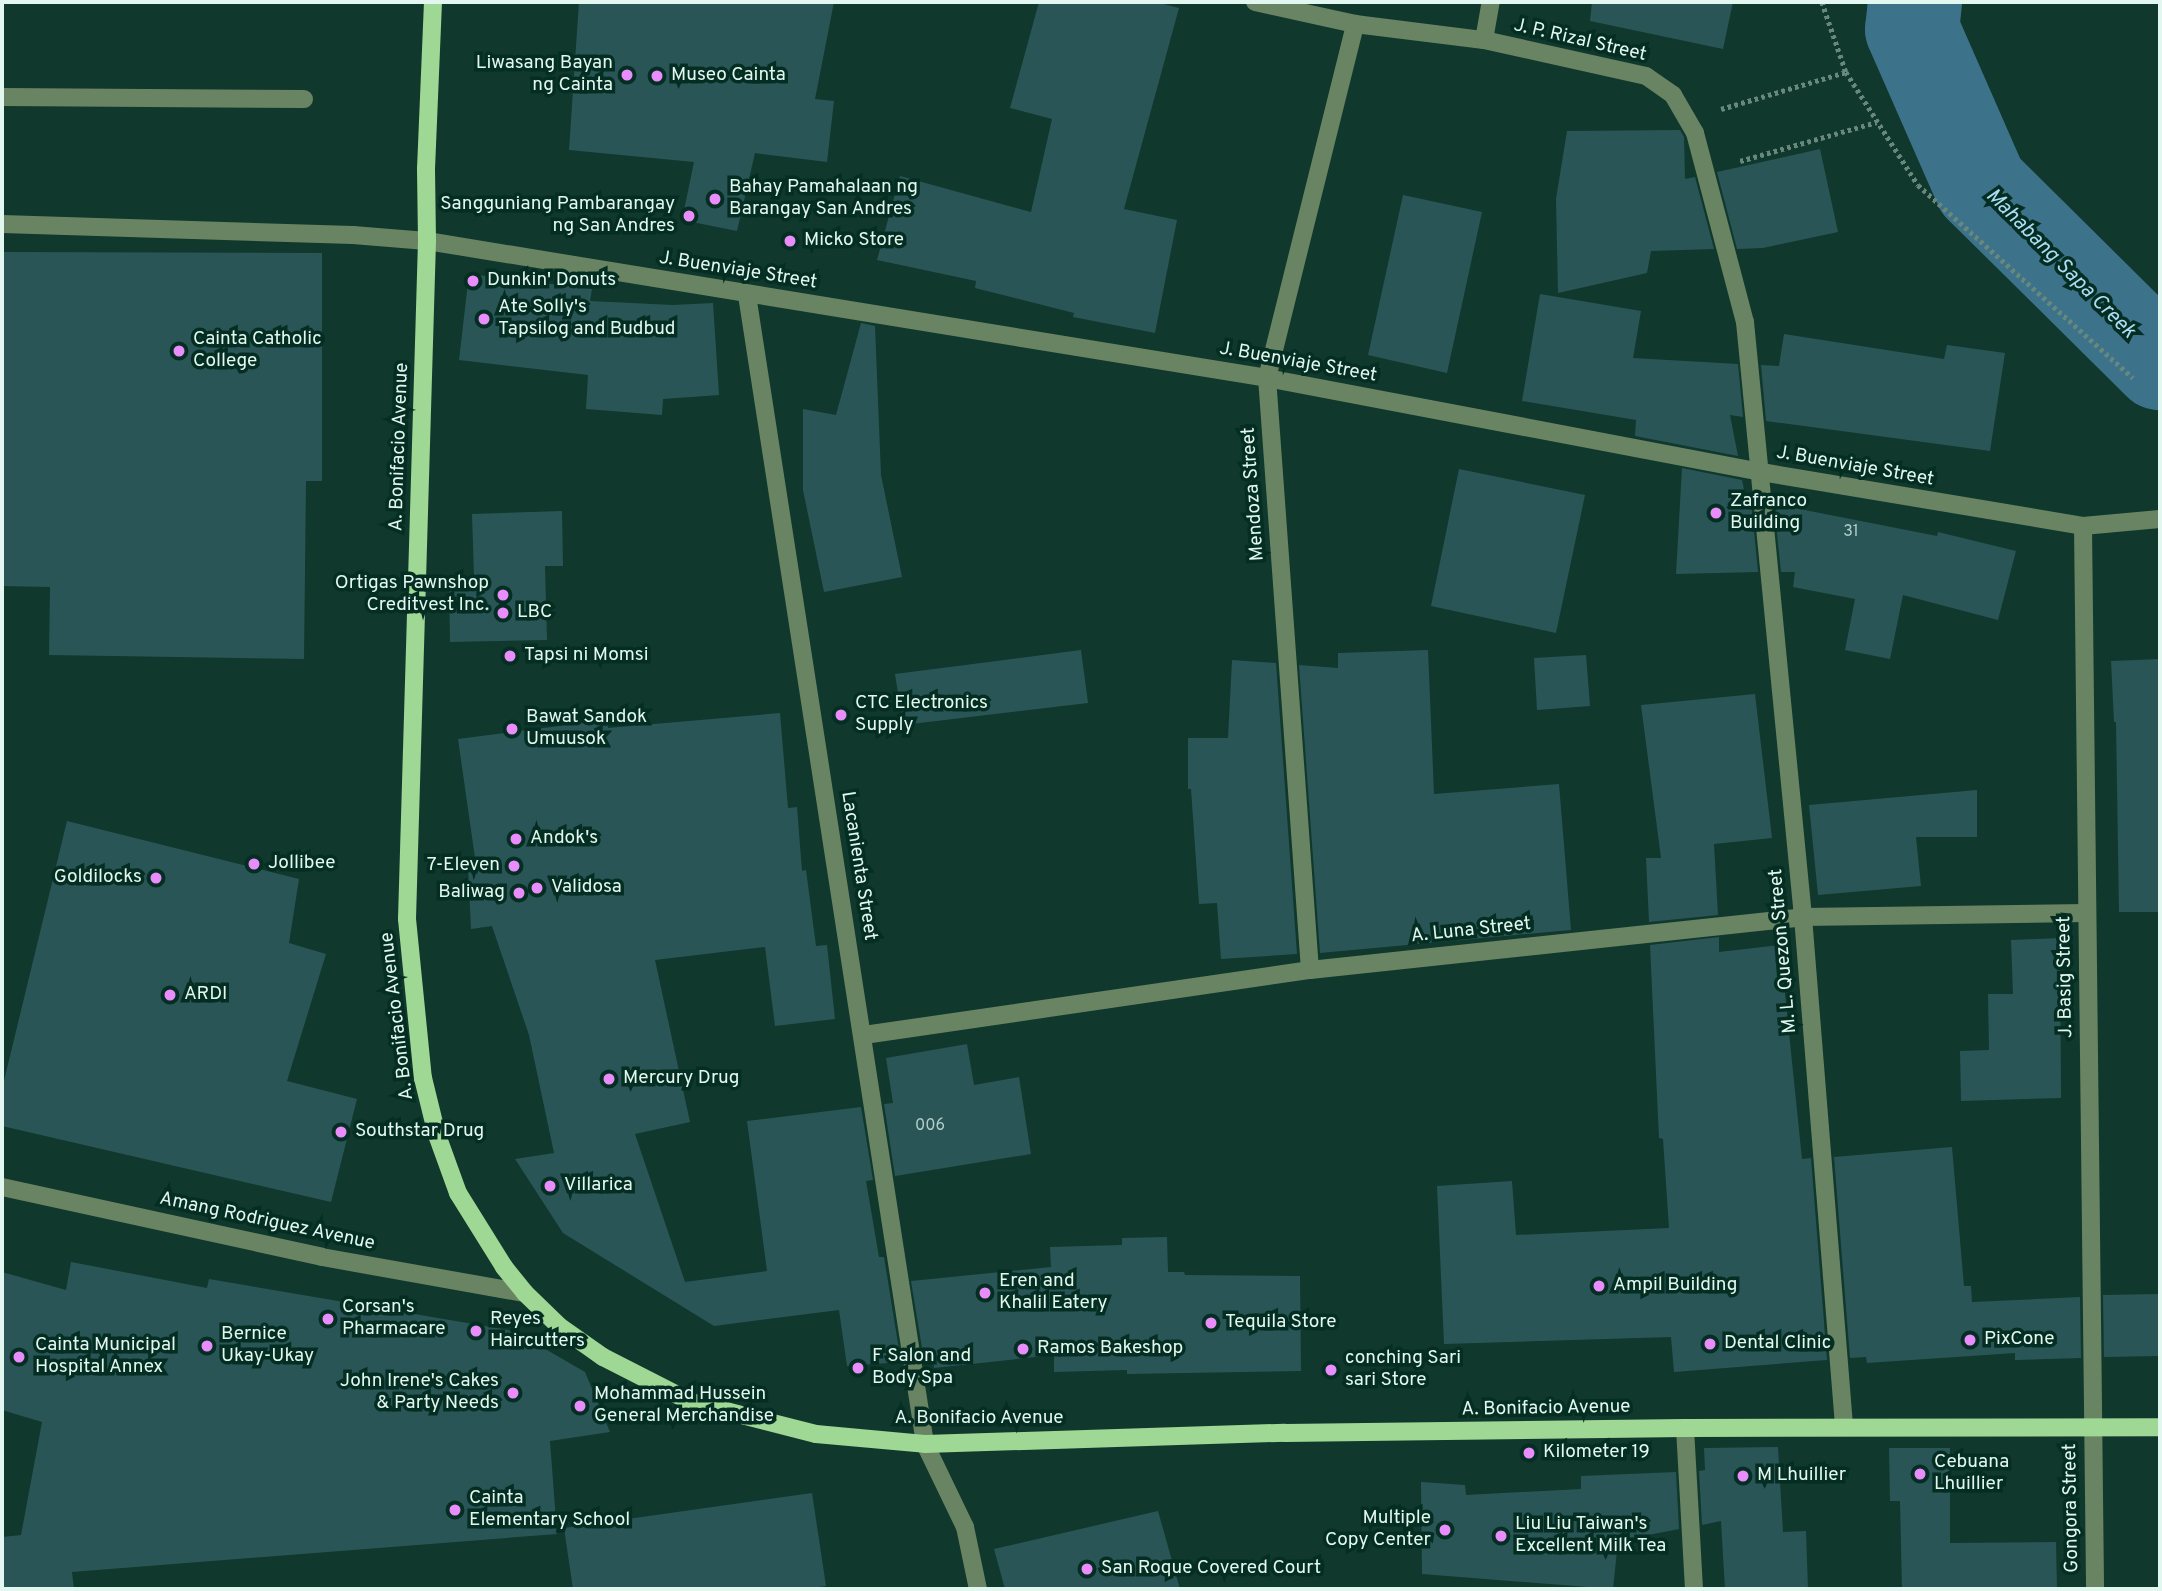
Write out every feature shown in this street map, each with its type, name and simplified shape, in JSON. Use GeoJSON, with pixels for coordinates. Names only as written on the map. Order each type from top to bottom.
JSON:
{"type":"FeatureCollection","features":[{"type":"Feature","properties":{"kind":"main road","name":"A. Bonifacio Avenue"},"geometry":{"type":"LineString","coordinates":[[433,2],[426,169],[427,241],[407,919],[423,1078],[437,1135],[458,1193],[482,1237],[525,1293],[559,1326],[603,1357],[691,1402],[816,1434],[925,1444],[1285,1433],[1844,1426],[2160,1427]]}},
{"type":"Feature","properties":{"kind":"street","name":"J. P. Rizal Street"},"geometry":{"type":"LineString","coordinates":[[1255,2],[1354,24],[1484,40],[1646,76],[1672,95],[1695,133],[1745,322],[1761,472]]}},
{"type":"Feature","properties":{"kind":"street"},"geometry":{"type":"LineString","coordinates":[[1484,40],[1491,2]]}},
{"type":"Feature","properties":{"kind":"street","name":"Mendoza Street"},"geometry":{"type":"LineString","coordinates":[[1310,970],[1267,378],[1354,24]]}},
{"type":"Feature","properties":{"kind":"street"},"geometry":{"type":"LineString","coordinates":[[2,97],[304,99]]}},
{"type":"Feature","properties":{"kind":"street","name":"J. Buenviaje Street"},"geometry":{"type":"LineString","coordinates":[[2,224],[353,235],[427,241],[1267,378],[1761,472],[2083,526],[2160,519]]}},
{"type":"Feature","properties":{"kind":"street","name":"Lacanienta Street"},"geometry":{"type":"LineString","coordinates":[[747,295],[864,1035],[925,1444],[965,1527],[978,1589]]}},
{"type":"Feature","properties":{"kind":"street","name":"M. L. Quezon Street"},"geometry":{"type":"LineString","coordinates":[[1761,472],[1803,917],[1844,1426]]}},
{"type":"Feature","properties":{"kind":"street","name":"J. Basig Street"},"geometry":{"type":"LineString","coordinates":[[2083,526],[2092,1426]]}},
{"type":"Feature","properties":{"kind":"street","name":"A. Luna Street"},"geometry":{"type":"LineString","coordinates":[[864,1035],[1310,970],[1803,917],[2086,913]]}},
{"type":"Feature","properties":{"kind":"street","name":"Amang Rodriguez Avenue"},"geometry":{"type":"LineString","coordinates":[[2,1187],[322,1257],[525,1293]]}},
{"type":"Feature","properties":{"kind":"street","name":"Gongora Street"},"geometry":{"type":"LineString","coordinates":[[2092,1426],[2095,1589]]}},
{"type":"Feature","properties":{"kind":"street"},"geometry":{"type":"LineString","coordinates":[[1685,1428],[1694,1589]]}},
{"type":"Feature","properties":{"kind":"path"},"geometry":{"type":"LineString","coordinates":[[1822,2],[1846,72],[1918,185],[2133,378]]}},
{"type":"Feature","properties":{"kind":"path"},"geometry":{"type":"LineString","coordinates":[[1687,120],[1846,72]]}},
{"type":"Feature","properties":{"kind":"path"},"geometry":{"type":"LineString","coordinates":[[1706,171],[1877,122]]}},
{"type":"Feature","properties":{"kind":"building","name":"Museo Cainta"},"geometry":{"type":"Polygon","coordinates":[[[579,2],[834,2],[815,99],[834,101],[827,162],[755,153],[737,231],[682,220],[694,162],[569,150],[579,2]]]}},
{"type":"Feature","properties":{"kind":"building"},"geometry":{"type":"Polygon","coordinates":[[[1039,2],[1156,2],[1179,8],[1124,209],[1177,220],[1155,333],[1073,317],[1074,313],[975,288],[976,281],[877,260],[900,176],[1031,212],[1052,119],[1010,108],[1039,2]]]}},
{"type":"Feature","properties":{"kind":"building"},"geometry":{"type":"Polygon","coordinates":[[[1592,2],[1733,2],[1723,49],[1590,21],[1592,2]]]}},
{"type":"Feature","properties":{"kind":"building"},"geometry":{"type":"Polygon","coordinates":[[[1680,130],[1684,137],[1685,179],[1695,177],[1714,249],[1651,251],[1647,273],[1558,293],[1556,199],[1567,131],[1680,130]]]}},
{"type":"Feature","properties":{"kind":"building"},"geometry":{"type":"Polygon","coordinates":[[[1820,149],[1838,232],[1763,248],[1737,249],[1717,172],[1820,149]]]}},
{"type":"Feature","properties":{"kind":"building"},"geometry":{"type":"Polygon","coordinates":[[[1403,195],[1482,212],[1447,373],[1368,355],[1403,195]]]}},
{"type":"Feature","properties":{"kind":"building"},"geometry":{"type":"Polygon","coordinates":[[[2,252],[322,253],[322,481],[306,481],[304,659],[49,655],[50,587],[2,586],[2,252]]]}},
{"type":"Feature","properties":{"kind":"building"},"geometry":{"type":"Polygon","coordinates":[[[469,274],[592,289],[590,301],[673,305],[713,303],[719,395],[663,399],[662,415],[586,409],[588,375],[459,360],[469,274]]]}},
{"type":"Feature","properties":{"kind":"building"},"geometry":{"type":"Polygon","coordinates":[[[1540,294],[1641,311],[1633,358],[1738,364],[1743,417],[1730,415],[1738,456],[1635,436],[1636,420],[1522,401],[1540,294]]]}},
{"type":"Feature","properties":{"kind":"building"},"geometry":{"type":"Polygon","coordinates":[[[861,323],[875,326],[881,475],[902,577],[824,592],[803,490],[803,409],[836,415],[861,323]]]}},
{"type":"Feature","properties":{"kind":"building"},"geometry":{"type":"Polygon","coordinates":[[[1784,334],[1944,359],[1947,345],[2005,353],[1990,451],[1766,421],[1761,365],[1779,366],[1784,334]]]}},
{"type":"Feature","properties":{"kind":"building"},"geometry":{"type":"Polygon","coordinates":[[[1682,468],[1742,480],[1746,499],[1751,500],[1758,572],[1676,574],[1682,468]]]}},
{"type":"Feature","properties":{"kind":"building"},"geometry":{"type":"Polygon","coordinates":[[[1459,469],[1585,495],[1556,633],[1431,606],[1459,469]]]}},
{"type":"Feature","properties":{"kind":"building"},"geometry":{"type":"Polygon","coordinates":[[[1774,504],[1937,536],[1938,532],[2016,551],[1998,620],[1903,595],[1890,659],[1845,650],[1855,599],[1793,587],[1795,572],[1781,572],[1774,504]]]}},
{"type":"Feature","properties":{"kind":"building"},"geometry":{"type":"Polygon","coordinates":[[[562,511],[563,566],[545,566],[547,640],[450,642],[449,578],[474,577],[472,514],[562,511]]]}},
{"type":"Feature","properties":{"kind":"building"},"geometry":{"type":"Polygon","coordinates":[[[1081,650],[1088,703],[903,725],[895,674],[1081,650]]]}},
{"type":"Feature","properties":{"kind":"building"},"geometry":{"type":"Polygon","coordinates":[[[1428,650],[1434,794],[1559,784],[1571,930],[1320,953],[1299,665],[1338,668],[1338,653],[1428,650]]]}},
{"type":"Feature","properties":{"kind":"building"},"geometry":{"type":"Polygon","coordinates":[[[1586,655],[1590,706],[1537,710],[1534,658],[1586,655]]]}},
{"type":"Feature","properties":{"kind":"building"},"geometry":{"type":"Polygon","coordinates":[[[2160,659],[2160,912],[2119,912],[2116,722],[2111,661],[2160,659]]]}},
{"type":"Feature","properties":{"kind":"building"},"geometry":{"type":"Polygon","coordinates":[[[1232,660],[1276,663],[1297,954],[1221,959],[1217,903],[1199,904],[1191,789],[1188,789],[1188,738],[1228,738],[1232,660]]]}},
{"type":"Feature","properties":{"kind":"building"},"geometry":{"type":"Polygon","coordinates":[[[1755,694],[1772,838],[1714,844],[1718,915],[1649,922],[1646,858],[1661,858],[1641,705],[1755,694]]]}},
{"type":"Feature","properties":{"kind":"building"},"geometry":{"type":"Polygon","coordinates":[[[780,713],[788,808],[797,807],[802,871],[806,870],[816,946],[827,945],[835,1019],[775,1026],[765,947],[655,960],[690,1122],[635,1134],[685,1282],[767,1271],[747,1121],[861,1107],[873,1180],[866,1181],[879,1257],[884,1257],[901,1362],[847,1366],[839,1310],[714,1326],[563,1233],[515,1159],[554,1153],[529,1035],[492,926],[471,929],[468,867],[476,865],[458,739],[607,720],[608,728],[780,713]]]}},
{"type":"Feature","properties":{"kind":"building"},"geometry":{"type":"Polygon","coordinates":[[[1977,790],[1977,837],[1916,837],[1921,886],[1818,895],[1809,805],[1977,790]]]}},
{"type":"Feature","properties":{"kind":"building","name":"ARDI"},"geometry":{"type":"Polygon","coordinates":[[[67,821],[299,879],[289,943],[326,954],[287,1081],[357,1099],[331,1202],[2,1126],[2,1089],[67,821]]]}},
{"type":"Feature","properties":{"kind":"building"},"geometry":{"type":"Polygon","coordinates":[[[1719,937],[1719,952],[1780,945],[1802,1159],[1811,1158],[1827,1360],[1674,1372],[1671,1337],[1444,1344],[1437,1186],[1512,1181],[1516,1235],[1669,1228],[1663,1139],[1659,1138],[1650,945],[1719,937]]]}},
{"type":"Feature","properties":{"kind":"building"},"geometry":{"type":"Polygon","coordinates":[[[2060,938],[2061,1098],[1961,1101],[1960,1051],[1989,1050],[1988,994],[2013,994],[2011,940],[2060,938]]]}},
{"type":"Feature","properties":{"kind":"building"},"geometry":{"type":"Polygon","coordinates":[[[967,1044],[974,1085],[1019,1077],[1031,1154],[895,1176],[884,1104],[893,1103],[886,1058],[967,1044]]]}},
{"type":"Feature","properties":{"kind":"building"},"geometry":{"type":"Polygon","coordinates":[[[1952,1147],[1964,1286],[1971,1286],[1972,1302],[2080,1297],[2081,1358],[2015,1360],[2015,1353],[1867,1363],[1866,1357],[1850,1358],[1834,1157],[1952,1147]]]}},
{"type":"Feature","properties":{"kind":"building"},"geometry":{"type":"Polygon","coordinates":[[[1167,1237],[1168,1272],[1184,1272],[1185,1275],[1300,1276],[1301,1371],[1127,1374],[1127,1370],[1054,1372],[1054,1355],[934,1368],[933,1359],[924,1360],[911,1281],[1051,1267],[1050,1247],[1122,1245],[1122,1238],[1167,1237]]]}},
{"type":"Feature","properties":{"kind":"building"},"geometry":{"type":"Polygon","coordinates":[[[71,1262],[207,1288],[209,1279],[514,1331],[585,1372],[610,1432],[550,1441],[557,1534],[72,1572],[74,1589],[2,1589],[2,1537],[21,1535],[42,1422],[2,1410],[2,1272],[66,1290],[71,1262]]]}},
{"type":"Feature","properties":{"kind":"building"},"geometry":{"type":"Polygon","coordinates":[[[2160,1294],[2160,1356],[2104,1357],[2103,1295],[2160,1294]]]}},
{"type":"Feature","properties":{"kind":"building"},"geometry":{"type":"Polygon","coordinates":[[[1778,1447],[1783,1532],[1806,1531],[1808,1589],[1725,1589],[1721,1521],[1702,1525],[1699,1471],[1705,1470],[1704,1448],[1778,1447]]]}},
{"type":"Feature","properties":{"kind":"building"},"geometry":{"type":"Polygon","coordinates":[[[1889,1448],[1950,1448],[1950,1543],[2056,1542],[2057,1589],[1902,1589],[1900,1501],[1890,1501],[1889,1448]]]}},
{"type":"Feature","properties":{"kind":"building"},"geometry":{"type":"Polygon","coordinates":[[[1676,1472],[1679,1529],[1618,1541],[1613,1589],[1422,1574],[1421,1482],[1465,1485],[1466,1495],[1581,1489],[1581,1476],[1676,1472]]]}},
{"type":"Feature","properties":{"kind":"building"},"geometry":{"type":"Polygon","coordinates":[[[812,1493],[826,1586],[803,1589],[573,1589],[564,1528],[812,1493]]]}},
{"type":"Feature","properties":{"kind":"building","name":"San Roque Covered Court"},"geometry":{"type":"Polygon","coordinates":[[[1158,1511],[1180,1589],[1005,1589],[994,1549],[1158,1511]]]}},
{"type":"Feature","properties":{"kind":"waterway","name":"Mahabang Sapa Creek"},"geometry":{"type":"LineString","coordinates":[[1915,2],[1912,29],[1981,186],[2160,363]]}},
{"type":"Feature","properties":{"kind":"place","name":"Liwasang Bayan ng Cainta"},"geometry":{"type":"Point","coordinates":[627,75]}},
{"type":"Feature","properties":{"kind":"place","name":"Museo Cainta"},"geometry":{"type":"Point","coordinates":[657,76]}},
{"type":"Feature","properties":{"kind":"place","name":"Bahay Pamahalaan ng Barangay San Andres"},"geometry":{"type":"Point","coordinates":[715,199]}},
{"type":"Feature","properties":{"kind":"place","name":"Sangguniang Pambarangay ng San Andres"},"geometry":{"type":"Point","coordinates":[689,216]}},
{"type":"Feature","properties":{"kind":"place","name":"Micko Store"},"geometry":{"type":"Point","coordinates":[790,241]}},
{"type":"Feature","properties":{"kind":"place","name":"Dunkin' Donuts"},"geometry":{"type":"Point","coordinates":[473,281]}},
{"type":"Feature","properties":{"kind":"place","name":"Ate Solly's Tapsilog and Budbud"},"geometry":{"type":"Point","coordinates":[484,319]}},
{"type":"Feature","properties":{"kind":"place","name":"Cainta Catholic College"},"geometry":{"type":"Point","coordinates":[179,351]}},
{"type":"Feature","properties":{"kind":"place","name":"Zafranco Building"},"geometry":{"type":"Point","coordinates":[1716,513]}},
{"type":"Feature","properties":{"kind":"place","name":"Ortigas Pawnshop Creditvest Inc."},"geometry":{"type":"Point","coordinates":[503,595]}},
{"type":"Feature","properties":{"kind":"place","name":"LBC"},"geometry":{"type":"Point","coordinates":[503,613]}},
{"type":"Feature","properties":{"kind":"place","name":"Tapsi ni Momsi"},"geometry":{"type":"Point","coordinates":[510,656]}},
{"type":"Feature","properties":{"kind":"place","name":"CTC Electronics Supply"},"geometry":{"type":"Point","coordinates":[841,715]}},
{"type":"Feature","properties":{"kind":"place","name":"Bawat Sandok Umuusok"},"geometry":{"type":"Point","coordinates":[512,729]}},
{"type":"Feature","properties":{"kind":"place","name":"Andok's"},"geometry":{"type":"Point","coordinates":[516,839]}},
{"type":"Feature","properties":{"kind":"place","name":"Jollibee"},"geometry":{"type":"Point","coordinates":[254,864]}},
{"type":"Feature","properties":{"kind":"place","name":"7-Eleven"},"geometry":{"type":"Point","coordinates":[514,866]}},
{"type":"Feature","properties":{"kind":"place","name":"Goldilocks"},"geometry":{"type":"Point","coordinates":[156,878]}},
{"type":"Feature","properties":{"kind":"place","name":"Validosa"},"geometry":{"type":"Point","coordinates":[537,888]}},
{"type":"Feature","properties":{"kind":"place","name":"Baliwag"},"geometry":{"type":"Point","coordinates":[519,893]}},
{"type":"Feature","properties":{"kind":"place","name":"ARDI"},"geometry":{"type":"Point","coordinates":[170,995]}},
{"type":"Feature","properties":{"kind":"place","name":"Mercury Drug"},"geometry":{"type":"Point","coordinates":[609,1079]}},
{"type":"Feature","properties":{"kind":"place","name":"Southstar Drug"},"geometry":{"type":"Point","coordinates":[341,1132]}},
{"type":"Feature","properties":{"kind":"place","name":"Villarica"},"geometry":{"type":"Point","coordinates":[550,1186]}},
{"type":"Feature","properties":{"kind":"place","name":"Ampil Building"},"geometry":{"type":"Point","coordinates":[1599,1286]}},
{"type":"Feature","properties":{"kind":"place","name":"Eren and Khalil Eatery"},"geometry":{"type":"Point","coordinates":[985,1293]}},
{"type":"Feature","properties":{"kind":"place","name":"Corsan's Pharmacare"},"geometry":{"type":"Point","coordinates":[328,1319]}},
{"type":"Feature","properties":{"kind":"place","name":"Tequila Store"},"geometry":{"type":"Point","coordinates":[1211,1323]}},
{"type":"Feature","properties":{"kind":"place","name":"Reyes Haircutters"},"geometry":{"type":"Point","coordinates":[476,1331]}},
{"type":"Feature","properties":{"kind":"place","name":"PixCone"},"geometry":{"type":"Point","coordinates":[1970,1340]}},
{"type":"Feature","properties":{"kind":"place","name":"Dental Clinic"},"geometry":{"type":"Point","coordinates":[1710,1344]}},
{"type":"Feature","properties":{"kind":"place","name":"Bernice Ukay-Ukay"},"geometry":{"type":"Point","coordinates":[207,1346]}},
{"type":"Feature","properties":{"kind":"place","name":"Ramos Bakeshop"},"geometry":{"type":"Point","coordinates":[1023,1349]}},
{"type":"Feature","properties":{"kind":"place","name":"Cainta Municipal Hospital Annex"},"geometry":{"type":"Point","coordinates":[19,1357]}},
{"type":"Feature","properties":{"kind":"place","name":"F Salon and Body Spa"},"geometry":{"type":"Point","coordinates":[858,1368]}},
{"type":"Feature","properties":{"kind":"place","name":"conching Sari sari Store"},"geometry":{"type":"Point","coordinates":[1331,1370]}},
{"type":"Feature","properties":{"kind":"place","name":"John Irene's Cakes & Party Needs"},"geometry":{"type":"Point","coordinates":[513,1393]}},
{"type":"Feature","properties":{"kind":"place","name":"Mohammad Hussein General Merchandise"},"geometry":{"type":"Point","coordinates":[580,1406]}},
{"type":"Feature","properties":{"kind":"place","name":"Kilometer 19"},"geometry":{"type":"Point","coordinates":[1529,1453]}},
{"type":"Feature","properties":{"kind":"place","name":"Cebuana Lhuillier"},"geometry":{"type":"Point","coordinates":[1920,1474]}},
{"type":"Feature","properties":{"kind":"place","name":"M Lhuillier"},"geometry":{"type":"Point","coordinates":[1743,1476]}},
{"type":"Feature","properties":{"kind":"place","name":"Cainta Elementary School"},"geometry":{"type":"Point","coordinates":[455,1510]}},
{"type":"Feature","properties":{"kind":"place","name":"Multiple Copy Center"},"geometry":{"type":"Point","coordinates":[1445,1530]}},
{"type":"Feature","properties":{"kind":"place","name":"Liu Liu Taiwan's Excellent Milk Tea"},"geometry":{"type":"Point","coordinates":[1501,1536]}},
{"type":"Feature","properties":{"kind":"place","name":"San Roque Covered Court"},"geometry":{"type":"Point","coordinates":[1087,1569]}}]}
